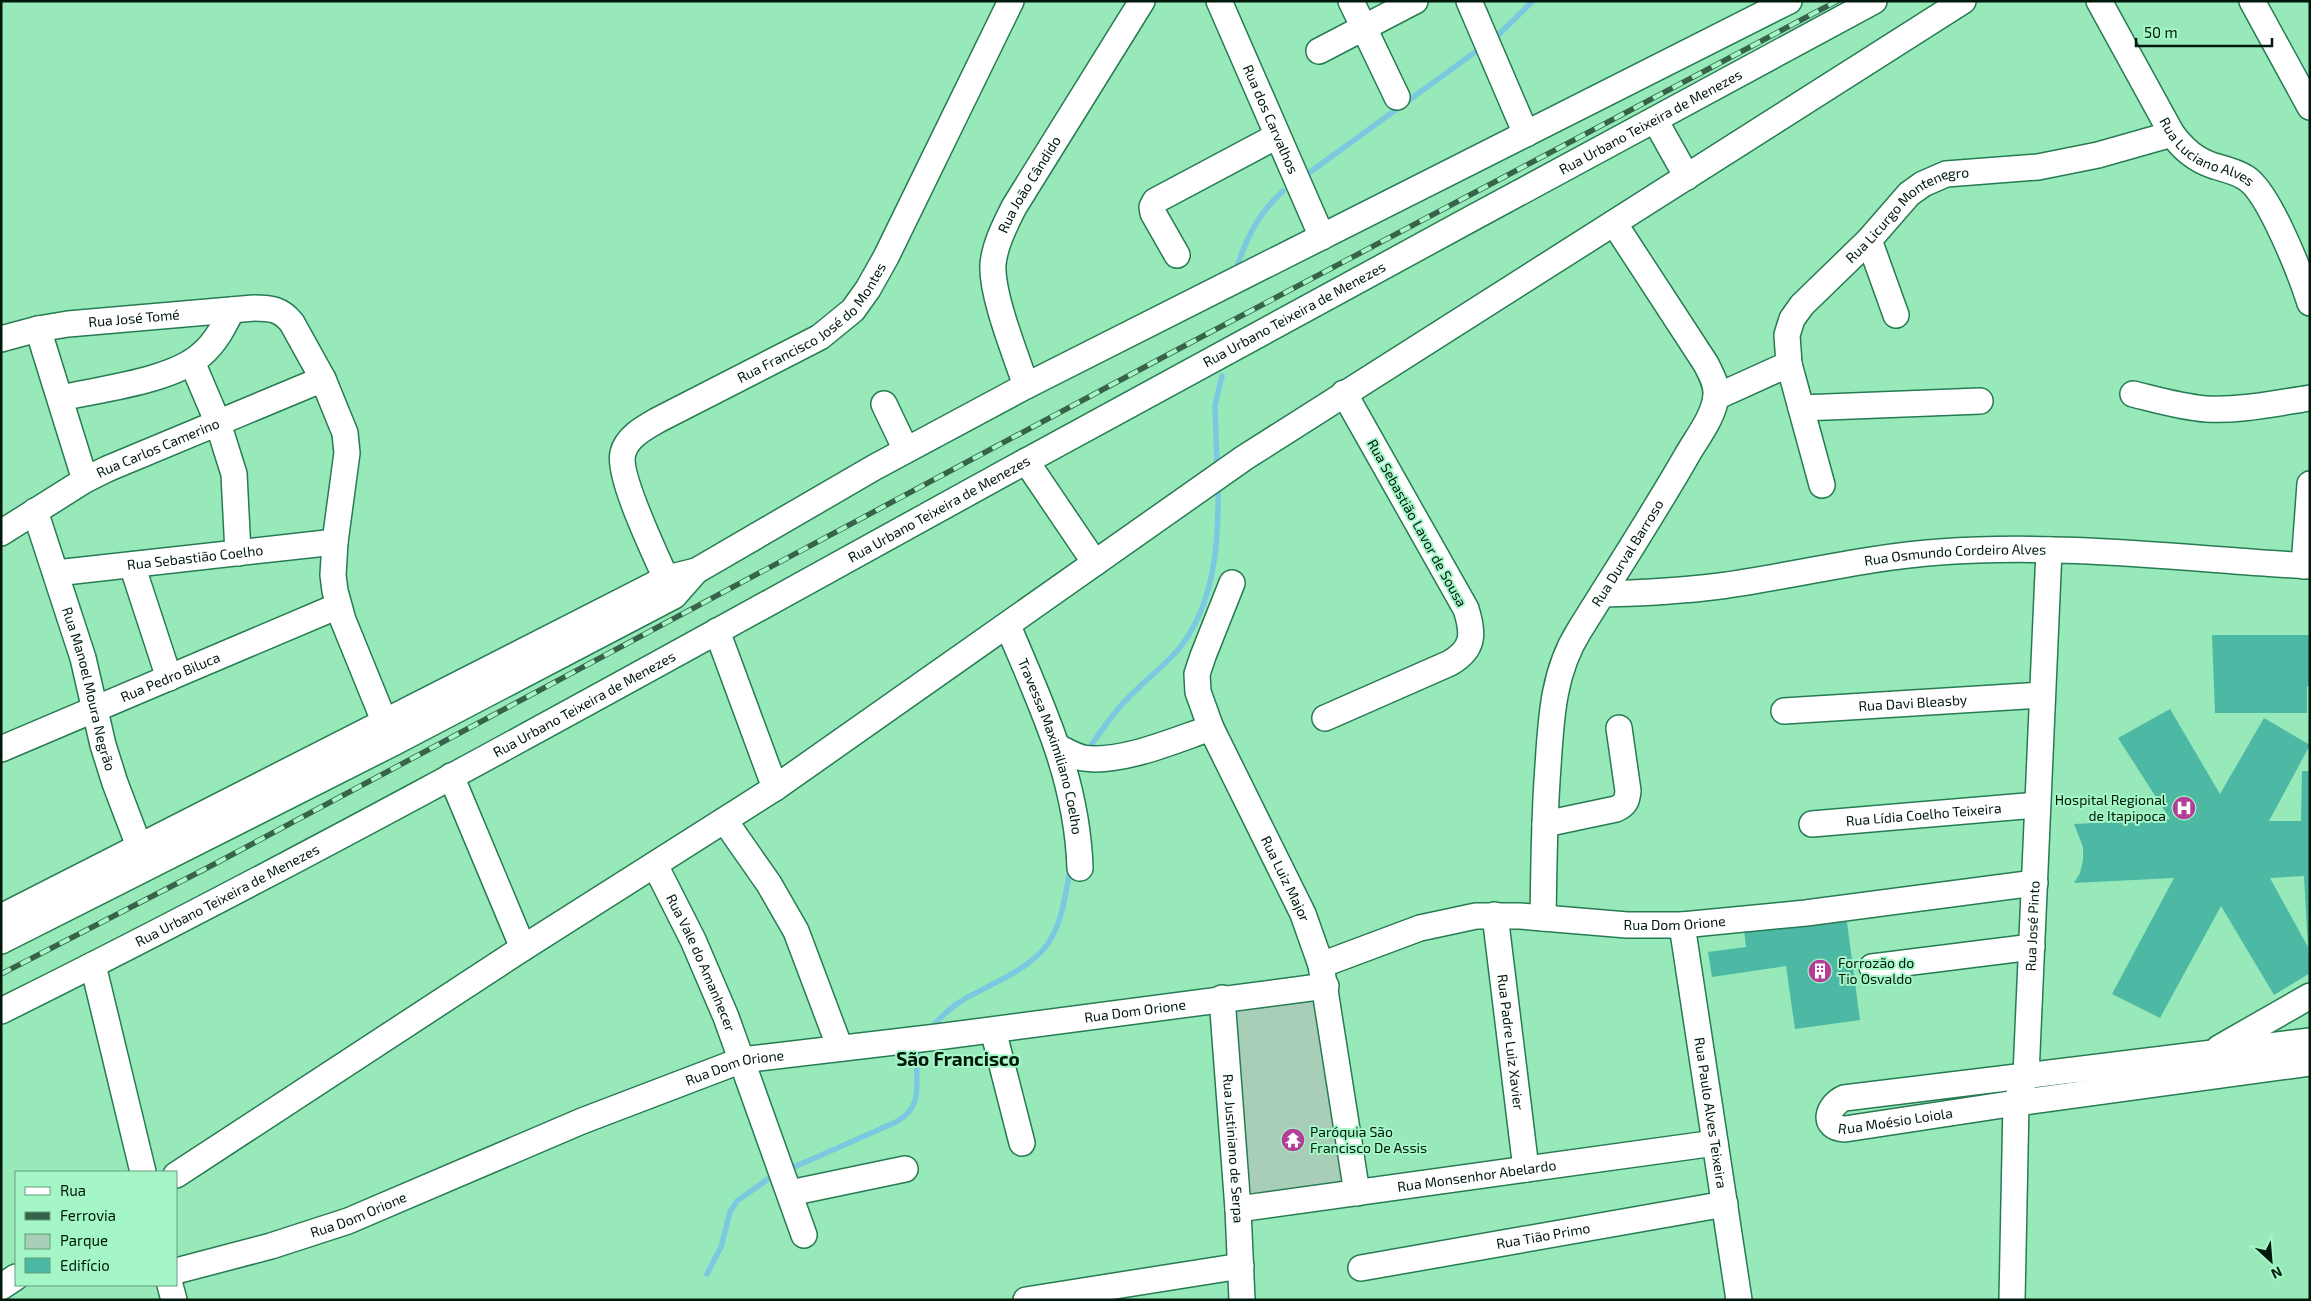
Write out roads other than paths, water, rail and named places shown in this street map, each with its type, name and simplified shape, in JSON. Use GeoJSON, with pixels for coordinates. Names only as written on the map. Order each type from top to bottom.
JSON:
{"type":"FeatureCollection","features":[{"type":"Feature","properties":{"kind":"street","name":"Rua Francisco José do Montes"},"geometry":{"type":"LineString","coordinates":[[670,587],[626,482],[622,454],[628,442],[640,431],[658,420],[820,337],[853,310],[868,289],[886,257],[1011,1]]}},
{"type":"Feature","properties":{"kind":"street","name":"Rua João Cândido"},"geometry":{"type":"LineString","coordinates":[[1026,386],[997,295],[993,265],[1000,236],[1014,207],[1142,1]]}},
{"type":"Feature","properties":{"kind":"street","name":"Rua dos Carvalhos"},"geometry":{"type":"LineString","coordinates":[[1219,1],[1322,237]]}},
{"type":"Feature","properties":{"kind":"street"},"geometry":{"type":"LineString","coordinates":[[1351,1],[1398,97]]}},
{"type":"Feature","properties":{"kind":"street"},"geometry":{"type":"LineString","coordinates":[[1319,51],[1415,1]]}},
{"type":"Feature","properties":{"kind":"street"},"geometry":{"type":"LineString","coordinates":[[1469,1],[1526,134]]}},
{"type":"Feature","properties":{"kind":"street"},"geometry":{"type":"LineString","coordinates":[[1,917],[143,856],[389,733],[670,587],[906,450],[1026,386],[1789,1]]}},
{"type":"Feature","properties":{"kind":"street","name":"Rua Urbano Teixeira de Menezes"},"geometry":{"type":"LineString","coordinates":[[1,1011],[93,965],[451,776],[1026,461],[1874,1]]}},
{"type":"Feature","properties":{"kind":"street"},"geometry":{"type":"LineString","coordinates":[[178,1174],[522,948],[775,788],[1008,626],[1229,468],[1344,393],[1963,1]]}},
{"type":"Feature","properties":{"kind":"street","name":"Rua Luciano Alves"},"geometry":{"type":"LineString","coordinates":[[2099,1],[2172,134],[2195,157],[2242,175],[2255,184],[2269,207],[2310,303]]}},
{"type":"Feature","properties":{"kind":"street"},"geometry":{"type":"LineString","coordinates":[[2252,1],[2310,107]]}},
{"type":"Feature","properties":{"kind":"street"},"geometry":{"type":"LineString","coordinates":[[1655,120],[1687,176]]}},
{"type":"Feature","properties":{"kind":"street","name":"Rua Licurgo Montenegro"},"geometry":{"type":"LineString","coordinates":[[1822,484],[1789,364],[1787,335],[1792,319],[1808,298],[1869,240],[1909,194],[1946,174],[2038,167],[2098,155],[2172,134]]}},
{"type":"Feature","properties":{"kind":"street"},"geometry":{"type":"LineString","coordinates":[[1177,254],[1153,213],[1152,207],[1155,201],[1278,136]]}},
{"type":"Feature","properties":{"kind":"street"},"geometry":{"type":"LineString","coordinates":[[1614,223],[1706,364],[1715,386],[1716,396],[1789,364]]}},
{"type":"Feature","properties":{"kind":"street"},"geometry":{"type":"LineString","coordinates":[[1869,240],[1896,315]]}},
{"type":"Feature","properties":{"kind":"street","name":"Rua José Tomé"},"geometry":{"type":"LineString","coordinates":[[1,339],[38,329],[68,324],[269,308],[279,310],[292,323],[323,379]]}},
{"type":"Feature","properties":{"kind":"street"},"geometry":{"type":"LineString","coordinates":[[61,398],[161,375],[192,362],[213,342],[232,310]]}},
{"type":"Feature","properties":{"kind":"street"},"geometry":{"type":"LineString","coordinates":[[38,329],[85,480]]}},
{"type":"Feature","properties":{"kind":"street"},"geometry":{"type":"LineString","coordinates":[[192,362],[218,423],[234,474],[238,553]]}},
{"type":"Feature","properties":{"kind":"street"},"geometry":{"type":"LineString","coordinates":[[323,379],[343,425],[347,442],[333,575],[338,606],[389,733]]}},
{"type":"Feature","properties":{"kind":"street","name":"Rua Carlos Camerino"},"geometry":{"type":"LineString","coordinates":[[1,534],[85,480],[323,379]]}},
{"type":"Feature","properties":{"kind":"street","name":"Rua Sebastião Lavor de Sousa"},"geometry":{"type":"LineString","coordinates":[[1325,718],[1450,664],[1467,649],[1471,639],[1471,625],[1466,609],[1344,393]]}},
{"type":"Feature","properties":{"kind":"street"},"geometry":{"type":"LineString","coordinates":[[2133,394],[2173,404],[2206,409],[2240,408],[2310,398]]}},
{"type":"Feature","properties":{"kind":"street","name":"Rua Durval Barroso"},"geometry":{"type":"LineString","coordinates":[[1543,918],[1545,824],[1551,723],[1556,688],[1567,655],[1578,633],[1650,520],[1704,426],[1716,396]]}},
{"type":"Feature","properties":{"kind":"street"},"geometry":{"type":"LineString","coordinates":[[1801,408],[1980,401]]}},
{"type":"Feature","properties":{"kind":"street"},"geometry":{"type":"LineString","coordinates":[[884,404],[906,450]]}},
{"type":"Feature","properties":{"kind":"street"},"geometry":{"type":"LineString","coordinates":[[1026,461],[1095,563]]}},
{"type":"Feature","properties":{"kind":"street"},"geometry":{"type":"LineString","coordinates":[[2307,566],[2310,484]]}},
{"type":"Feature","properties":{"kind":"street","name":"Rua Manoel Moura Negrão"},"geometry":{"type":"LineString","coordinates":[[35,511],[83,658],[103,745],[115,783],[143,856]]}},
{"type":"Feature","properties":{"kind":"street","name":"Rua Sebastião Coelho"},"geometry":{"type":"LineString","coordinates":[[56,573],[335,542]]}},
{"type":"Feature","properties":{"kind":"street","name":"Rua Osmundo Cordeiro Alves"},"geometry":{"type":"LineString","coordinates":[[1603,594],[1644,593],[1720,586],[1938,552],[1987,549],[2049,550],[2307,566]]}},
{"type":"Feature","properties":{"kind":"street","name":"Rua José Pinto"},"geometry":{"type":"LineString","coordinates":[[2012,1300],[2016,1103],[2026,1075],[2041,695],[2049,550]]}},
{"type":"Feature","properties":{"kind":"street"},"geometry":{"type":"LineString","coordinates":[[132,565],[169,678]]}},
{"type":"Feature","properties":{"kind":"street","name":"Rua Luiz Major"},"geometry":{"type":"LineString","coordinates":[[1232,583],[1197,674],[1198,692],[1211,728],[1303,914],[1324,975],[1357,1193]]}},
{"type":"Feature","properties":{"kind":"street","name":"Rua Pedro Biluca"},"geometry":{"type":"LineString","coordinates":[[1,749],[338,606]]}},
{"type":"Feature","properties":{"kind":"street","name":"Travessa Maximiliano Coelho"},"geometry":{"type":"LineString","coordinates":[[1008,626],[1058,747],[1071,793],[1077,825],[1080,868]]}},
{"type":"Feature","properties":{"kind":"street"},"geometry":{"type":"LineString","coordinates":[[718,631],[775,788]]}},
{"type":"Feature","properties":{"kind":"street","name":"Rua Davi Bleasby"},"geometry":{"type":"LineString","coordinates":[[1784,711],[2041,695]]}},
{"type":"Feature","properties":{"kind":"street"},"geometry":{"type":"LineString","coordinates":[[1058,747],[1083,758],[1106,758],[1141,750],[1211,728]]}},
{"type":"Feature","properties":{"kind":"street"},"geometry":{"type":"LineString","coordinates":[[1545,824],[1623,806],[1627,800],[1628,791],[1620,728]]}},
{"type":"Feature","properties":{"kind":"street"},"geometry":{"type":"LineString","coordinates":[[451,776],[522,948]]}},
{"type":"Feature","properties":{"kind":"street","name":"Rua Lídia Coelho Teixeira"},"geometry":{"type":"LineString","coordinates":[[1812,824],[2037,805]]}},
{"type":"Feature","properties":{"kind":"street"},"geometry":{"type":"LineString","coordinates":[[725,821],[769,884],[796,931],[840,1048]]}},
{"type":"Feature","properties":{"kind":"street"},"geometry":{"type":"LineString","coordinates":[[1,941],[143,856]]}},
{"type":"Feature","properties":{"kind":"street","name":"Rua Vale do Amanhecer"},"geometry":{"type":"LineString","coordinates":[[655,865],[705,966],[742,1060],[804,1235]]}},
{"type":"Feature","properties":{"kind":"street","name":"Rua Dom Orione"},"geometry":{"type":"LineString","coordinates":[[178,1270],[270,1246],[348,1221],[582,1121],[742,1060],[993,1030],[1222,998],[1324,975],[1420,928],[1457,920],[1495,915],[1627,925],[1682,925],[1815,912],[2035,883]]}},
{"type":"Feature","properties":{"kind":"street","name":"Rua Padre Luiz Xavier"},"geometry":{"type":"LineString","coordinates":[[1495,915],[1526,1169]]}},
{"type":"Feature","properties":{"kind":"street","name":"Rua Paulo Alves Teixeira"},"geometry":{"type":"LineString","coordinates":[[1682,925],[1739,1300]]}},
{"type":"Feature","properties":{"kind":"street"},"geometry":{"type":"LineString","coordinates":[[1872,967],[2032,947]]}},
{"type":"Feature","properties":{"kind":"street"},"geometry":{"type":"LineString","coordinates":[[93,965],[143,1171]]}},
{"type":"Feature","properties":{"kind":"street"},"geometry":{"type":"LineString","coordinates":[[2209,1053],[2310,996]]}},
{"type":"Feature","properties":{"kind":"street","name":"Rua Justiniano de Serpa"},"geometry":{"type":"LineString","coordinates":[[1222,998],[1238,1208],[1242,1300]]}},
{"type":"Feature","properties":{"kind":"street"},"geometry":{"type":"LineString","coordinates":[[993,1030],[1022,1143]]}},
{"type":"Feature","properties":{"kind":"street","name":"Rua Moésio Loiola"},"geometry":{"type":"LineString","coordinates":[[2310,1041],[1844,1098],[1835,1103],[1830,1109],[1830,1119],[1832,1126],[1837,1129],[1845,1129],[2016,1103],[2310,1064]]}},
{"type":"Feature","properties":{"kind":"street","name":"Rua Monsenhor Abelardo"},"geometry":{"type":"LineString","coordinates":[[1238,1208],[1716,1143]]}},
{"type":"Feature","properties":{"kind":"street"},"geometry":{"type":"LineString","coordinates":[[790,1193],[905,1169]]}},
{"type":"Feature","properties":{"kind":"street","name":"Rua Tião Primo"},"geometry":{"type":"LineString","coordinates":[[1361,1268],[1725,1204]]}},
{"type":"Feature","properties":{"kind":"street"},"geometry":{"type":"LineString","coordinates":[[1026,1300],[1240,1266]]}},
{"type":"Feature","properties":{"kind":"street"},"geometry":{"type":"LineString","coordinates":[[1,1287],[15,1278]]}},
{"type":"Feature","properties":{"kind":"street"},"geometry":{"type":"LineString","coordinates":[[170,1286],[174,1300]]}},
{"type":"Feature","properties":{"kind":"waterway"},"geometry":{"type":"LineString","coordinates":[[1494,39],[1533,1]]}},
{"type":"Feature","properties":{"kind":"waterway"},"geometry":{"type":"LineString","coordinates":[[1302,178],[1478,50]]}},
{"type":"Feature","properties":{"kind":"waterway"},"geometry":{"type":"LineString","coordinates":[[1236,269],[1244,247],[1260,217],[1283,191]]}},
{"type":"Feature","properties":{"kind":"waterway"},"geometry":{"type":"LineString","coordinates":[[1217,468],[1215,405],[1222,376]]}},
{"type":"Feature","properties":{"kind":"waterway"},"geometry":{"type":"LineString","coordinates":[[1092,744],[1122,704],[1177,651],[1190,633],[1200,614],[1207,594],[1215,551],[1218,485]]}},
{"type":"Feature","properties":{"kind":"waterway"},"geometry":{"type":"LineString","coordinates":[[929,1030],[956,1005],[1013,974],[1037,956],[1047,945],[1060,918],[1070,870]]}},
{"type":"Feature","properties":{"kind":"waterway"},"geometry":{"type":"LineString","coordinates":[[792,1168],[896,1122],[906,1115],[916,1098],[919,1046]]}},
{"type":"Feature","properties":{"kind":"waterway"},"geometry":{"type":"LineString","coordinates":[[707,1274],[721,1247],[730,1212],[737,1201],[768,1179]]}},
{"type":"Feature","properties":{"kind":"railway"},"geometry":{"type":"LineString","coordinates":[[1,974],[207,868],[1171,353],[1837,1]]}},
{"type":"Feature","properties":{"kind":"place","name":"Hospital Regional de Itapipoca"},"geometry":{"type":"Point","coordinates":[2184,808]}},
{"type":"Feature","properties":{"kind":"place","name":"Forrozão do Tio Osvaldo"},"geometry":{"type":"Point","coordinates":[1820,971]}},
{"type":"Feature","properties":{"kind":"place","name":"Paróquia São Francisco De Assis"},"geometry":{"type":"Point","coordinates":[1293,1140]}},
{"type":"Feature","properties":{"kind":"district","name":"São Francisco"},"geometry":{"type":"Point","coordinates":[958,1059]}}]}
